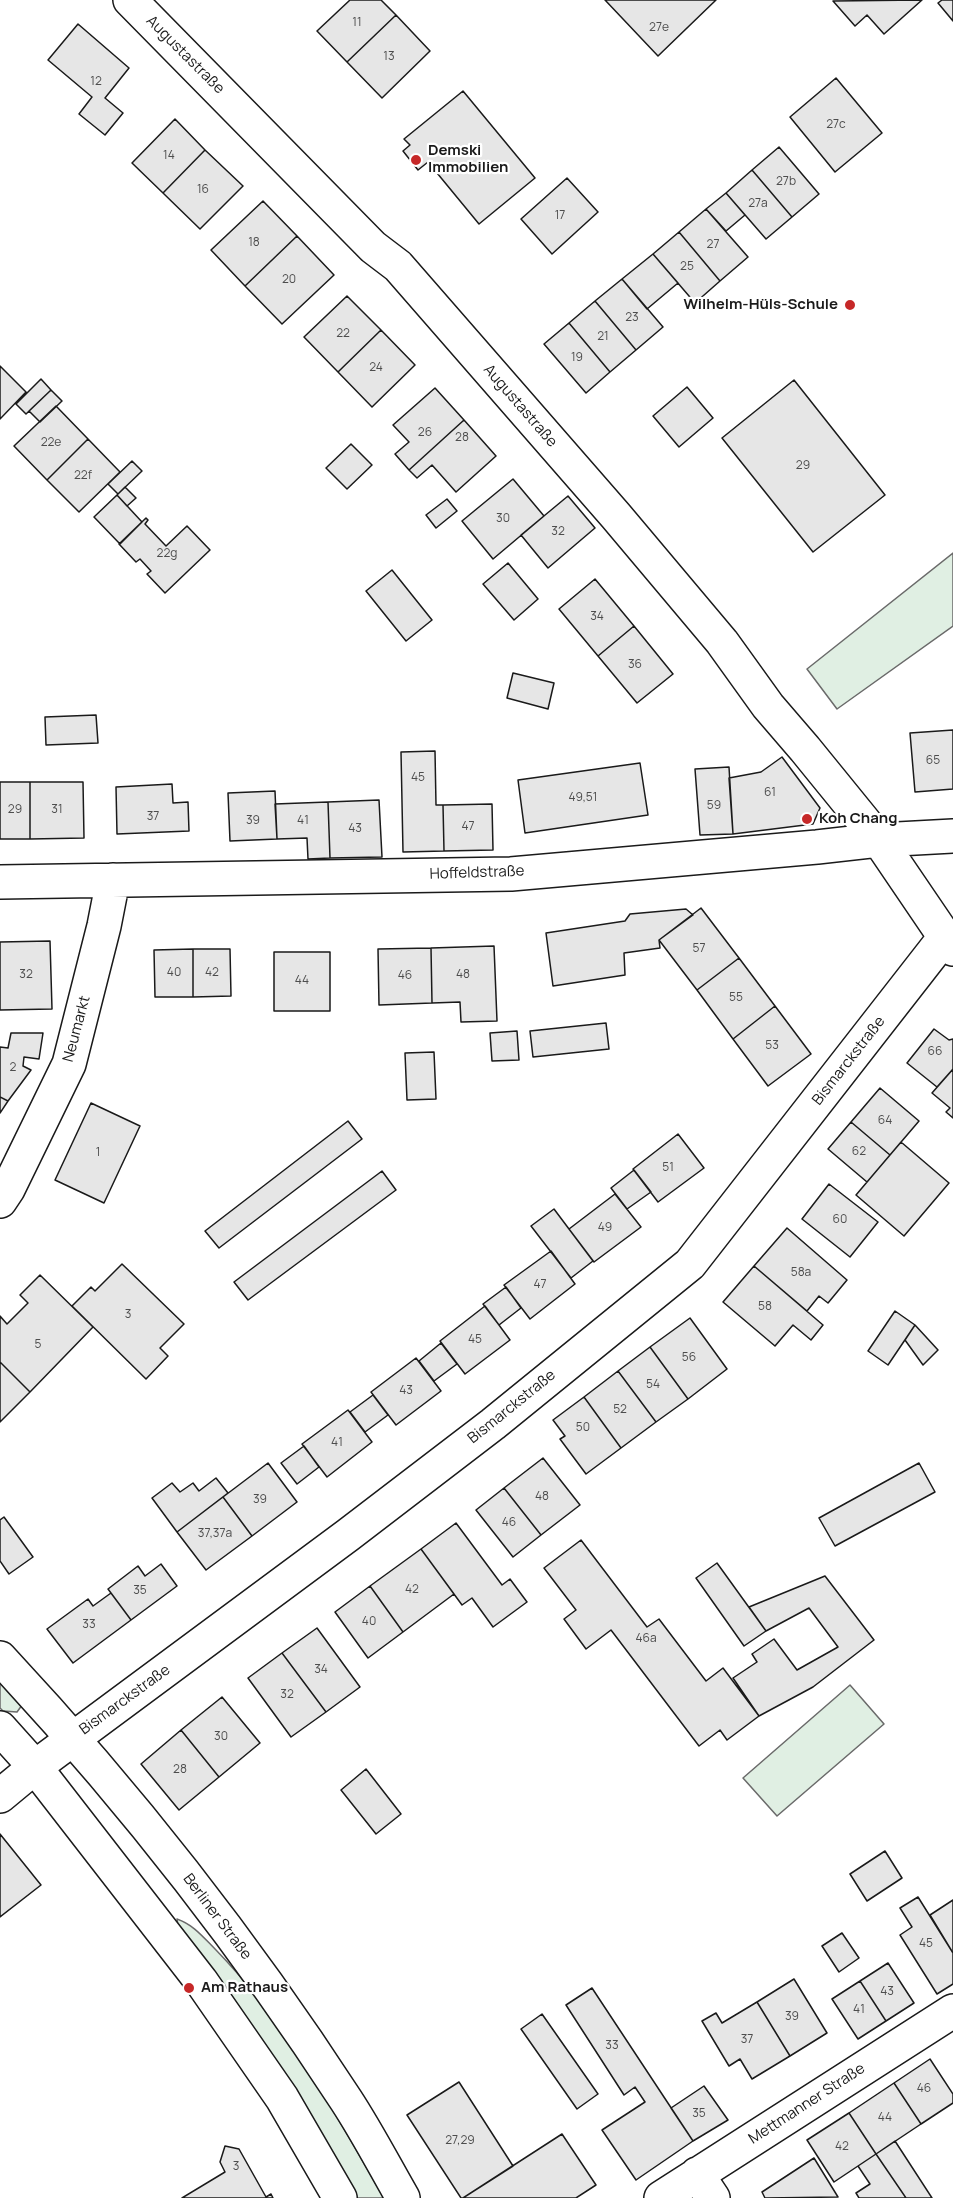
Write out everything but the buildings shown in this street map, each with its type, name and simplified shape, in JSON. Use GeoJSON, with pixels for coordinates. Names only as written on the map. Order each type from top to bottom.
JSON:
{"type":"FeatureCollection","features":[{"type":"Feature","properties":{"kind":"street","name":"Augustastraße"},"geometry":{"type":"LineString","coordinates":[[130,0],[373,248],[398,266],[722,642],[768,706],[879,840],[949,943]]}},
{"type":"Feature","properties":{"kind":"street","name":"Hoffeldstraße"},"geometry":{"type":"LineString","coordinates":[[0,882],[511,874],[879,840],[953,836]]}},
{"type":"Feature","properties":{"kind":"street","name":"Neumarkt"},"geometry":{"type":"LineString","coordinates":[[0,1201],[69,1064],[105,926],[113,880]]}},
{"type":"Feature","properties":{"kind":"street","name":"Bismarckstraße"},"geometry":{"type":"LineString","coordinates":[[0,1796],[72,1739],[348,1535],[493,1424],[690,1264],[949,943]]}},
{"type":"Feature","properties":{"kind":"street","name":"Berliner Straße"},"geometry":{"type":"LineString","coordinates":[[0,1658],[127,1801],[270,1988],[347,2102],[403,2198]]}},
{"type":"Feature","properties":{"kind":"street"},"geometry":{"type":"LineString","coordinates":[[0,1728],[35,1767],[201,1981],[282,2098],[340,2198]]}},
{"type":"Feature","properties":{"kind":"street","name":"Mettmanner Straße"},"geometry":{"type":"LineString","coordinates":[[661,2198],[705,2186],[953,2011]]}},
{"type":"Feature","properties":{"kind":"green space"},"geometry":{"type":"Polygon","coordinates":[[[953,553],[953,626],[837,709],[807,669],[953,553]]]}},
{"type":"Feature","properties":{"kind":"green space"},"geometry":{"type":"Polygon","coordinates":[[[0,1673],[25,1701],[17,1712],[3,1711],[0,1708],[0,1673]]]}},
{"type":"Feature","properties":{"kind":"green space"},"geometry":{"type":"Polygon","coordinates":[[[850,1685],[884,1724],[777,1816],[743,1778],[850,1685]]]}},
{"type":"Feature","properties":{"kind":"green space"},"geometry":{"type":"Polygon","coordinates":[[[177,1919],[202,1936],[265,2007],[308,2069],[384,2198],[355,2198],[179,1933],[177,1919]]]}},
{"type":"Feature","properties":{"kind":"place","name":"Demski Immobilien"},"geometry":{"type":"Point","coordinates":[416,160]}},
{"type":"Feature","properties":{"kind":"place","name":"Wilhelm-Hüls-Schule"},"geometry":{"type":"Point","coordinates":[850,305]}},
{"type":"Feature","properties":{"kind":"place","name":"Koh Chang"},"geometry":{"type":"Point","coordinates":[807,819]}},
{"type":"Feature","properties":{"kind":"place","name":"Am Rathaus"},"geometry":{"type":"Point","coordinates":[189,1988]}}]}
